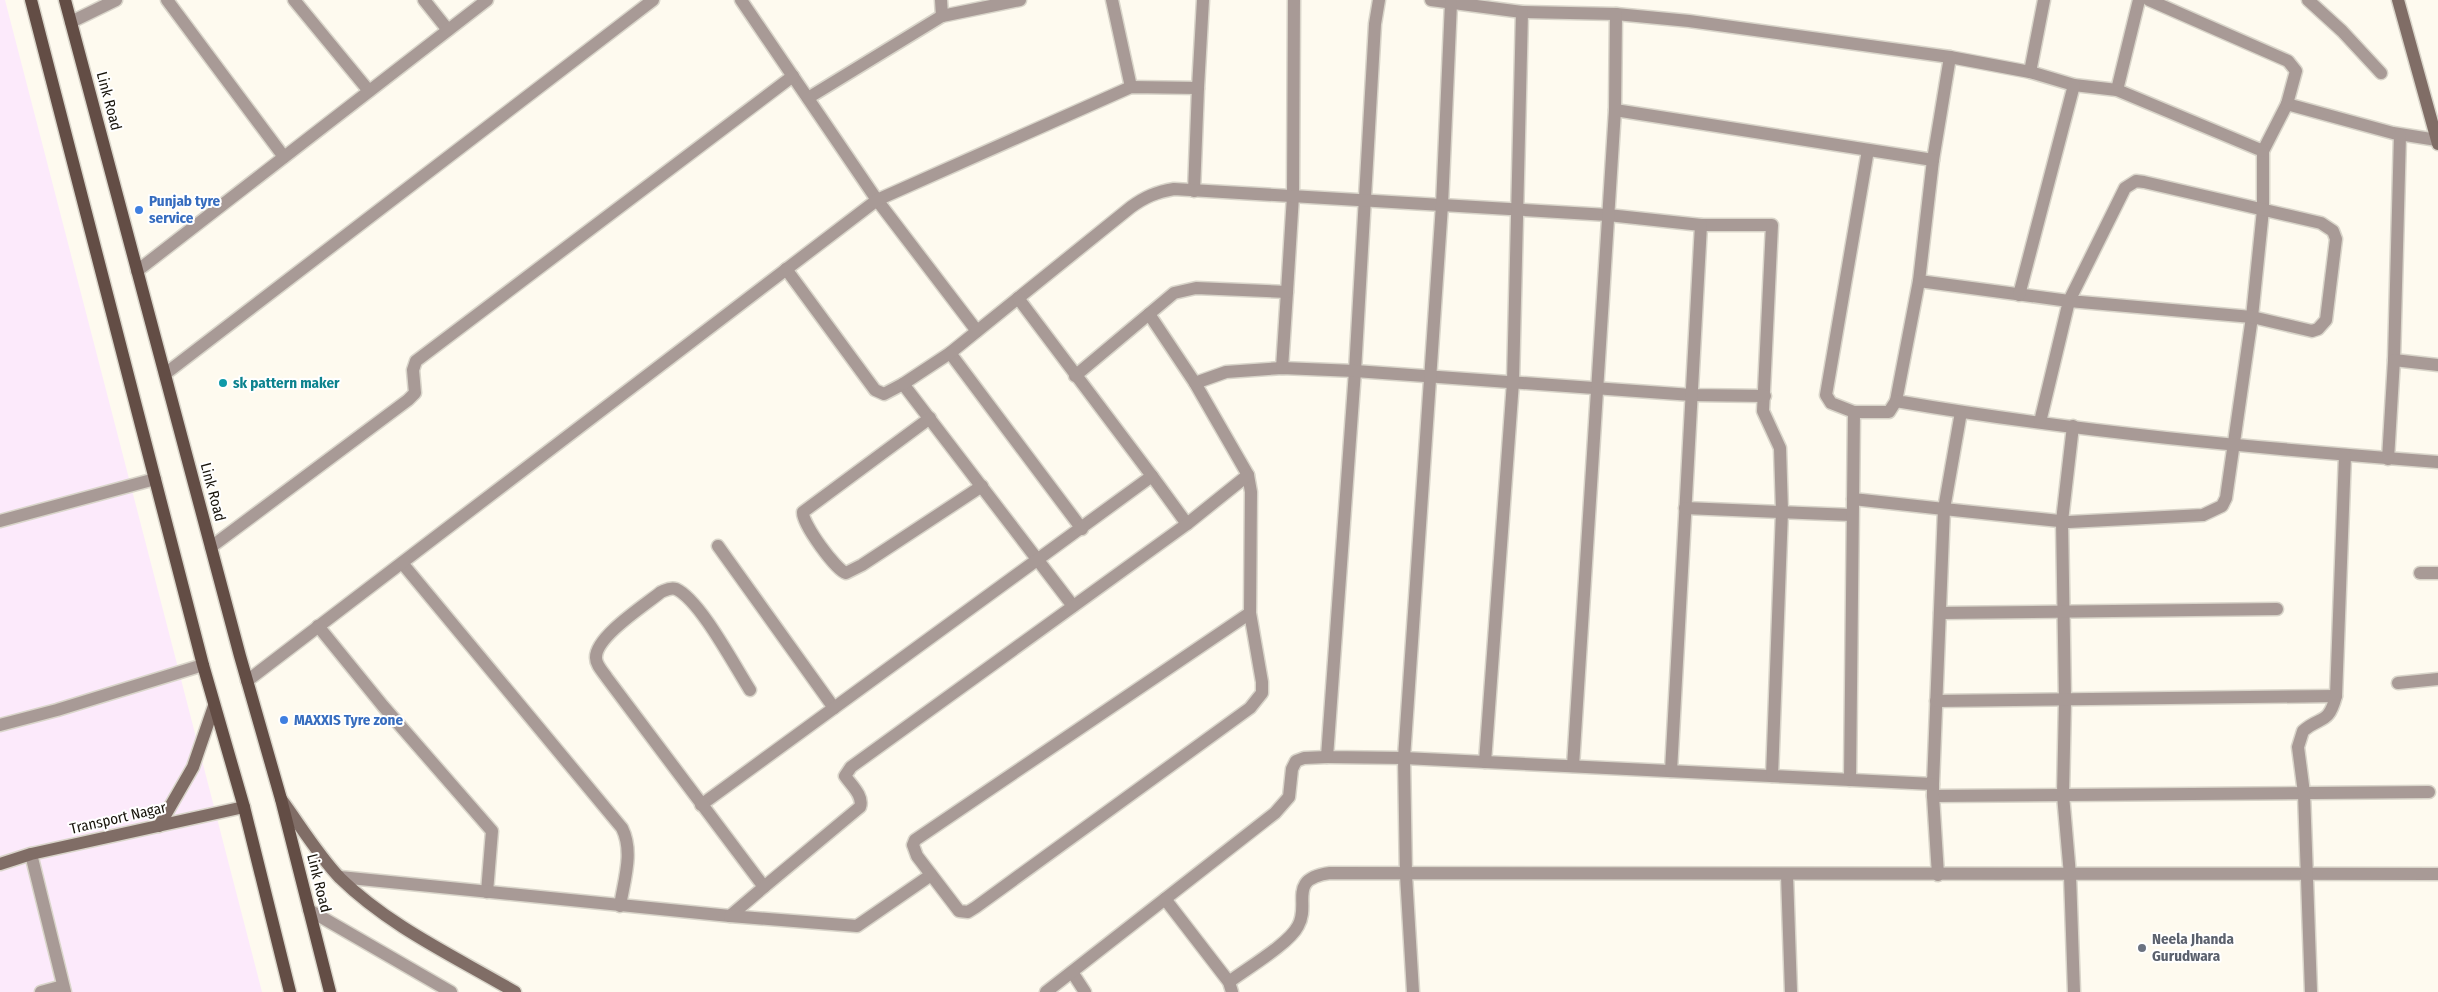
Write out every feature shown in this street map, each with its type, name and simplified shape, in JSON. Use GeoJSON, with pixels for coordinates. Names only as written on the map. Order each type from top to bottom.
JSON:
{"type":"FeatureCollection","features":[{"type":"Feature","properties":{"kind":"main road"},"geometry":{"type":"LineString","coordinates":[[31,0],[203,665],[244,807],[290,992]]}},
{"type":"Feature","properties":{"kind":"main road","name":"Link Road"},"geometry":{"type":"LineString","coordinates":[[65,0],[210,547],[281,799],[330,992]]}},
{"type":"Feature","properties":{"kind":"street"},"geometry":{"type":"LineString","coordinates":[[71,22],[116,0]]}},
{"type":"Feature","properties":{"kind":"street"},"geometry":{"type":"LineString","coordinates":[[167,0],[284,157]]}},
{"type":"Feature","properties":{"kind":"street"},"geometry":{"type":"LineString","coordinates":[[294,0],[369,91]]}},
{"type":"Feature","properties":{"kind":"street"},"geometry":{"type":"LineString","coordinates":[[424,0],[448,30]]}},
{"type":"Feature","properties":{"kind":"street"},"geometry":{"type":"LineString","coordinates":[[137,271],[487,0]]}},
{"type":"Feature","properties":{"kind":"street"},"geometry":{"type":"LineString","coordinates":[[164,374],[653,0]]}},
{"type":"Feature","properties":{"kind":"street"},"geometry":{"type":"LineString","coordinates":[[741,0],[877,200],[977,331]]}},
{"type":"Feature","properties":{"kind":"street"},"geometry":{"type":"LineString","coordinates":[[941,0],[942,16]]}},
{"type":"Feature","properties":{"kind":"street"},"geometry":{"type":"LineString","coordinates":[[808,98],[942,16],[1020,0]]}},
{"type":"Feature","properties":{"kind":"street"},"geometry":{"type":"LineString","coordinates":[[1112,0],[1132,87]]}},
{"type":"Feature","properties":{"kind":"street"},"geometry":{"type":"LineString","coordinates":[[1194,191],[1203,0]]}},
{"type":"Feature","properties":{"kind":"street"},"geometry":{"type":"LineString","coordinates":[[1282,368],[1293,196],[1294,0]]}},
{"type":"Feature","properties":{"kind":"street"},"geometry":{"type":"LineString","coordinates":[[1327,757],[1355,371],[1363,200],[1375,24],[1379,0]]}},
{"type":"Feature","properties":{"kind":"street"},"geometry":{"type":"LineString","coordinates":[[1431,0],[1451,3],[1499,4],[1522,12],[1616,14],[1689,21],[1950,57],[2030,72],[2074,85],[2116,90],[2263,151]]}},
{"type":"Feature","properties":{"kind":"street"},"geometry":{"type":"LineString","coordinates":[[2030,72],[2044,0]]}},
{"type":"Feature","properties":{"kind":"street"},"geometry":{"type":"LineString","coordinates":[[2116,90],[2140,0]]}},
{"type":"Feature","properties":{"kind":"street"},"geometry":{"type":"LineString","coordinates":[[1853,499],[2062,521],[2203,515],[2222,506],[2226,498],[2235,446],[2252,317],[2262,210],[2263,151],[2287,104],[2296,71],[2288,61],[2149,0]]}},
{"type":"Feature","properties":{"kind":"street"},"geometry":{"type":"LineString","coordinates":[[2308,0],[2342,31],[2381,73]]}},
{"type":"Feature","properties":{"kind":"street"},"geometry":{"type":"LineString","coordinates":[[2287,104],[2400,135],[2437,142],[2398,0]]}},
{"type":"Feature","properties":{"kind":"street"},"geometry":{"type":"LineString","coordinates":[[1413,992],[1406,875],[1404,758],[1442,205],[1451,3]]}},
{"type":"Feature","properties":{"kind":"street"},"geometry":{"type":"LineString","coordinates":[[1485,762],[1513,382],[1522,12]]}},
{"type":"Feature","properties":{"kind":"street"},"geometry":{"type":"LineString","coordinates":[[1573,766],[1615,110],[1616,14]]}},
{"type":"Feature","properties":{"kind":"street"},"geometry":{"type":"LineString","coordinates":[[1868,150],[1826,394],[1831,403],[1854,412],[1889,412],[1896,401],[1919,281],[1933,160],[1950,57]]}},
{"type":"Feature","properties":{"kind":"street"},"geometry":{"type":"LineString","coordinates":[[210,547],[408,400],[415,393],[413,370],[416,361],[793,76]]}},
{"type":"Feature","properties":{"kind":"street"},"geometry":{"type":"LineString","coordinates":[[2019,295],[2074,85]]}},
{"type":"Feature","properties":{"kind":"street"},"geometry":{"type":"LineString","coordinates":[[247,681],[877,200],[1132,87],[1198,88]]}},
{"type":"Feature","properties":{"kind":"street"},"geometry":{"type":"LineString","coordinates":[[1615,110],[1933,160]]}},
{"type":"Feature","properties":{"kind":"street"},"geometry":{"type":"LineString","coordinates":[[2388,458],[2394,360],[2400,135]]}},
{"type":"Feature","properties":{"kind":"street"},"geometry":{"type":"LineString","coordinates":[[1919,281],[2069,301],[2252,317],[2312,331],[2326,320],[2336,239],[2329,226],[2144,182],[2131,184],[2125,188],[2069,301],[2040,422]]}},
{"type":"Feature","properties":{"kind":"street"},"geometry":{"type":"LineString","coordinates":[[786,269],[875,390],[884,394],[903,384],[950,353],[1146,196],[1174,189],[1608,215],[1701,224],[1772,225],[1764,417],[1775,434],[1780,448],[1782,511],[1772,776]]}},
{"type":"Feature","properties":{"kind":"street"},"geometry":{"type":"LineString","coordinates":[[1671,771],[1701,224]]}},
{"type":"Feature","properties":{"kind":"street"},"geometry":{"type":"LineString","coordinates":[[1076,376],[1174,293],[1184,290],[1211,288],[1287,292]]}},
{"type":"Feature","properties":{"kind":"street"},"geometry":{"type":"LineString","coordinates":[[1018,298],[1187,524]]}},
{"type":"Feature","properties":{"kind":"street"},"geometry":{"type":"LineString","coordinates":[[1149,314],[1195,383],[1248,475],[1251,492],[1250,612],[1262,692],[1250,708],[973,910],[959,911],[930,875],[914,850],[915,840],[1250,612]]}},
{"type":"Feature","properties":{"kind":"street"},"geometry":{"type":"LineString","coordinates":[[950,353],[1082,529]]}},
{"type":"Feature","properties":{"kind":"street"},"geometry":{"type":"LineString","coordinates":[[2394,360],[2438,365]]}},
{"type":"Feature","properties":{"kind":"street"},"geometry":{"type":"LineString","coordinates":[[1195,383],[1226,372],[1282,368],[1355,371],[1430,378],[1692,395],[1765,396]]}},
{"type":"Feature","properties":{"kind":"street"},"geometry":{"type":"LineString","coordinates":[[903,384],[1073,606]]}},
{"type":"Feature","properties":{"kind":"street"},"geometry":{"type":"LineString","coordinates":[[1896,401],[1961,412],[2235,446],[2438,462]]}},
{"type":"Feature","properties":{"kind":"street"},"geometry":{"type":"LineString","coordinates":[[1850,780],[1854,412]]}},
{"type":"Feature","properties":{"kind":"street"},"geometry":{"type":"LineString","coordinates":[[1938,875],[1933,790],[1944,509],[1961,412]]}},
{"type":"Feature","properties":{"kind":"street"},"geometry":{"type":"LineString","coordinates":[[930,418],[803,512],[806,525],[836,565],[841,571],[846,573],[862,565],[982,486]]}},
{"type":"Feature","properties":{"kind":"street"},"geometry":{"type":"LineString","coordinates":[[2072,426],[2062,521],[2065,700],[2063,795],[2070,875],[2074,992]]}},
{"type":"Feature","properties":{"kind":"street"},"geometry":{"type":"LineString","coordinates":[[2312,992],[2304,793],[2298,746],[2299,737],[2306,728],[2326,718],[2332,712],[2336,696],[2345,455]]}},
{"type":"Feature","properties":{"kind":"street"},"geometry":{"type":"LineString","coordinates":[[730,916],[860,807],[860,798],[845,776],[847,770],[1187,524],[1248,475]]}},
{"type":"Feature","properties":{"kind":"street"},"geometry":{"type":"LineString","coordinates":[[701,805],[1082,529],[1152,476]]}},
{"type":"Feature","properties":{"kind":"street"},"geometry":{"type":"LineString","coordinates":[[0,521],[155,479]]}},
{"type":"Feature","properties":{"kind":"street"},"geometry":{"type":"LineString","coordinates":[[1685,508],[1852,515]]}},
{"type":"Feature","properties":{"kind":"street"},"geometry":{"type":"LineString","coordinates":[[718,546],[834,708]]}},
{"type":"Feature","properties":{"kind":"street"},"geometry":{"type":"LineString","coordinates":[[402,563],[622,828],[627,839],[628,863],[620,906]]}},
{"type":"Feature","properties":{"kind":"street"},"geometry":{"type":"LineString","coordinates":[[2420,573],[2438,573]]}},
{"type":"Feature","properties":{"kind":"street"},"geometry":{"type":"LineString","coordinates":[[750,690],[698,608],[675,588],[669,588],[661,592],[611,632],[596,651],[596,661],[607,678],[764,887]]}},
{"type":"Feature","properties":{"kind":"street"},"geometry":{"type":"LineString","coordinates":[[1940,613],[2278,609]]}},
{"type":"Feature","properties":{"kind":"street"},"geometry":{"type":"LineString","coordinates":[[318,626],[383,706],[492,831],[487,892]]}},
{"type":"Feature","properties":{"kind":"street"},"geometry":{"type":"LineString","coordinates":[[0,725],[57,710],[203,665]]}},
{"type":"Feature","properties":{"kind":"street"},"geometry":{"type":"LineString","coordinates":[[2398,683],[2438,679]]}},
{"type":"Feature","properties":{"kind":"street"},"geometry":{"type":"LineString","coordinates":[[1936,701],[2336,696]]}},
{"type":"Feature","properties":{"kind":"street"},"geometry":{"type":"LineString","coordinates":[[159,826],[193,766],[214,706]]}},
{"type":"Feature","properties":{"kind":"street"},"geometry":{"type":"LineString","coordinates":[[1046,992],[1280,808],[1289,797],[1292,769],[1296,762],[1304,758],[1404,758],[1573,766],[1850,780],[1933,790],[2063,795],[2428,792]]}},
{"type":"Feature","properties":{"kind":"street"},"geometry":{"type":"LineString","coordinates":[[281,799],[340,877],[378,911],[515,992]]}},
{"type":"Feature","properties":{"kind":"street","name":"Transport Nagar"},"geometry":{"type":"LineString","coordinates":[[0,864],[31,854],[244,807]]}},
{"type":"Feature","properties":{"kind":"street"},"geometry":{"type":"LineString","coordinates":[[31,854],[64,989],[41,992]]}},
{"type":"Feature","properties":{"kind":"street"},"geometry":{"type":"LineString","coordinates":[[1166,899],[1230,987],[1297,929],[1301,919],[1304,885],[1319,875],[2438,874]]}},
{"type":"Feature","properties":{"kind":"street"},"geometry":{"type":"LineString","coordinates":[[340,877],[846,927],[857,926],[930,875]]}},
{"type":"Feature","properties":{"kind":"street"},"geometry":{"type":"LineString","coordinates":[[1787,875],[1791,992]]}},
{"type":"Feature","properties":{"kind":"street"},"geometry":{"type":"LineString","coordinates":[[309,910],[451,992]]}},
{"type":"Feature","properties":{"kind":"street"},"geometry":{"type":"LineString","coordinates":[[1072,972],[1085,992]]}},
{"type":"Feature","properties":{"kind":"shaded area"},"geometry":{"type":"Polygon","coordinates":[[[0,0],[5,0],[262,992],[0,992],[0,0]]]}},
{"type":"Feature","properties":{"kind":"place","name":"Punjab tyre service"},"geometry":{"type":"Point","coordinates":[139,210]}},
{"type":"Feature","properties":{"kind":"place","name":"sk pattern maker"},"geometry":{"type":"Point","coordinates":[223,383]}},
{"type":"Feature","properties":{"kind":"place","name":"MAXXIS Tyre zone"},"geometry":{"type":"Point","coordinates":[284,720]}},
{"type":"Feature","properties":{"kind":"place","name":"Neela Jhanda Gurudwara"},"geometry":{"type":"Point","coordinates":[2142,948]}}]}
